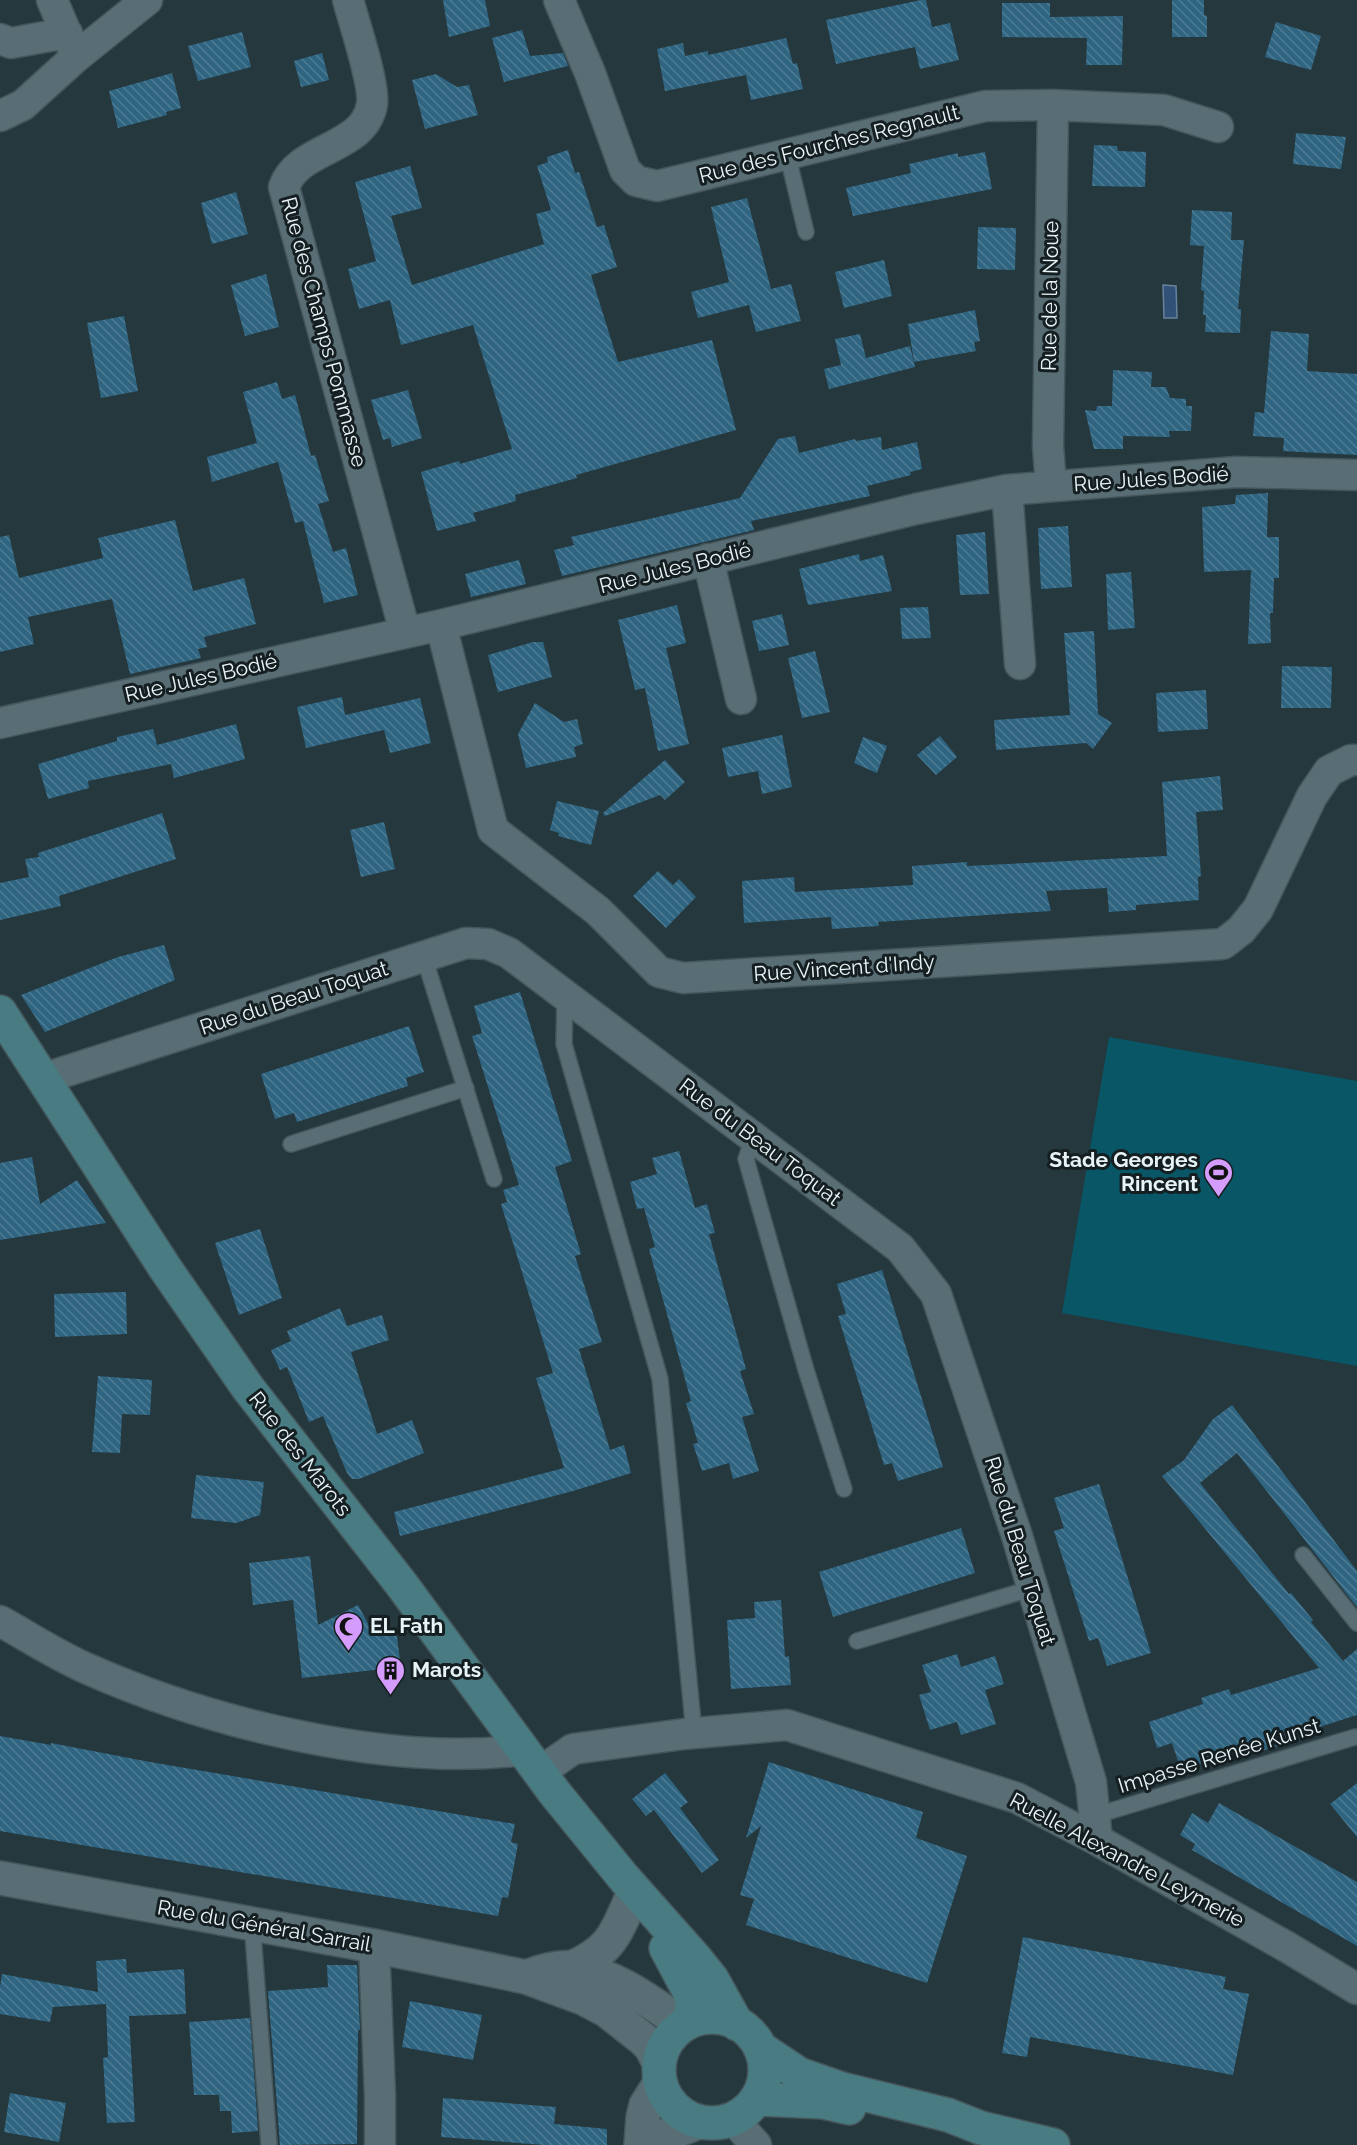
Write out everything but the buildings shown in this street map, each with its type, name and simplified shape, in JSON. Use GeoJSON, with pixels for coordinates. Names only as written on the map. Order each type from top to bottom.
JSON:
{"type":"FeatureCollection","features":[{"type":"Feature","properties":{"kind":"main road","name":"Rue des Marots"},"geometry":{"type":"LineString","coordinates":[[4,1025],[42,1079],[165,1268],[248,1388],[402,1585],[628,1888],[673,1958],[686,1983],[691,1995],[692,2007],[686,2024]]}},
{"type":"Feature","properties":{"kind":"main road","name":"Rue des Marots"},"geometry":{"type":"LineString","coordinates":[[628,1888],[696,1959],[712,1979],[737,2024]]}},
{"type":"Feature","properties":{"kind":"main road"},"geometry":{"type":"LineString","coordinates":[[745,2109],[764,2083],[765,2065],[760,2048],[751,2034],[737,2024],[722,2018],[705,2018],[686,2024],[675,2032],[664,2046],[660,2073],[668,2101],[682,2114],[699,2122],[716,2123],[745,2109],[823,2102],[943,2127],[981,2128]]}},
{"type":"Feature","properties":{"kind":"main road"},"geometry":{"type":"LineString","coordinates":[[760,2048],[799,2074],[842,2089],[948,2115],[981,2128],[1053,2145]]}},
{"type":"Feature","properties":{"kind":"street"},"geometry":{"type":"LineString","coordinates":[[52,0],[71,45]]}},
{"type":"Feature","properties":{"kind":"street"},"geometry":{"type":"LineString","coordinates":[[0,116],[23,105],[71,45],[147,0]]}},
{"type":"Feature","properties":{"kind":"street","name":"Rue des Champs Pommasse"},"geometry":{"type":"LineString","coordinates":[[348,0],[370,87],[372,104],[366,120],[357,131],[297,166],[288,177],[285,187],[405,632]]}},
{"type":"Feature","properties":{"kind":"street","name":"Rue des Fourches Regnault"},"geometry":{"type":"LineString","coordinates":[[559,0],[590,74],[625,170],[636,181],[657,186],[985,106],[1053,105],[1164,110],[1218,127]]}},
{"type":"Feature","properties":{"kind":"street"},"geometry":{"type":"LineString","coordinates":[[0,39],[11,43],[71,45]]}},
{"type":"Feature","properties":{"kind":"street","name":"Rue de la Noue"},"geometry":{"type":"LineString","coordinates":[[1051,486],[1048,446],[1053,105]]}},
{"type":"Feature","properties":{"kind":"street","name":"Rue Jules Bodié"},"geometry":{"type":"LineString","coordinates":[[0,723],[441,625],[916,509],[1007,490],[1236,472],[1357,475]]}},
{"type":"Feature","properties":{"kind":"street"},"geometry":{"type":"LineString","coordinates":[[1007,490],[1020,664]]}},
{"type":"Feature","properties":{"kind":"street"},"geometry":{"type":"LineString","coordinates":[[708,559],[741,699]]}},
{"type":"Feature","properties":{"kind":"street","name":"Rue Vincent d'Indy"},"geometry":{"type":"LineString","coordinates":[[441,625],[493,830],[598,912],[659,972],[683,978],[1223,944],[1241,930],[1258,909],[1312,796],[1329,771],[1357,760]]}},
{"type":"Feature","properties":{"kind":"street","name":"Rue du Beau Toquat"},"geometry":{"type":"LineString","coordinates":[[42,1079],[466,943],[488,944],[509,953],[900,1248],[936,1294],[1033,1588],[1090,1782],[1096,1828]]}},
{"type":"Feature","properties":{"kind":"street"},"geometry":{"type":"LineString","coordinates":[[0,1621],[87,1669],[143,1691],[266,1729],[363,1747],[491,1755],[532,1761]]}},
{"type":"Feature","properties":{"kind":"street","name":"Ruelle Alexandre Leymerie"},"geometry":{"type":"LineString","coordinates":[[532,1761],[573,1749],[694,1733],[787,1725],[1017,1798],[1096,1828],[1357,1989]]}},
{"type":"Feature","properties":{"kind":"street","name":"Rue du Général Sarrail"},"geometry":{"type":"LineString","coordinates":[[0,1878],[374,1946],[526,1977],[584,1998],[606,2010],[643,2038],[651,2047],[660,2073]]}},
{"type":"Feature","properties":{"kind":"street","name":"Rue du Général Sarrail"},"geometry":{"type":"LineString","coordinates":[[526,1977],[548,1970],[571,1968],[590,1960],[608,1945],[620,1926],[628,1888]]}},
{"type":"Feature","properties":{"kind":"street"},"geometry":{"type":"LineString","coordinates":[[374,1946],[380,2145]]}},
{"type":"Feature","properties":{"kind":"street","name":"Rue du Général Sarrail"},"geometry":{"type":"LineString","coordinates":[[571,1968],[609,1979],[637,1992],[686,2024]]}},
{"type":"Feature","properties":{"kind":"street"},"geometry":{"type":"LineString","coordinates":[[641,2145],[646,2105],[660,2073]]}},
{"type":"Feature","properties":{"kind":"street"},"geometry":{"type":"LineString","coordinates":[[745,2109],[756,2145]]}},
{"type":"Feature","properties":{"kind":"street"},"geometry":{"type":"LineString","coordinates":[[656,2145],[666,2135],[699,2122]]}},
{"type":"Feature","properties":{"kind":"lane"},"geometry":{"type":"LineString","coordinates":[[788,153],[806,232]]}},
{"type":"Feature","properties":{"kind":"lane"},"geometry":{"type":"LineString","coordinates":[[424,957],[494,1179]]}},
{"type":"Feature","properties":{"kind":"lane"},"geometry":{"type":"LineString","coordinates":[[565,995],[564,1044],[660,1379],[694,1733]]}},
{"type":"Feature","properties":{"kind":"lane"},"geometry":{"type":"LineString","coordinates":[[291,1144],[466,1088]]}},
{"type":"Feature","properties":{"kind":"lane"},"geometry":{"type":"LineString","coordinates":[[754,1136],[746,1159],[806,1370],[844,1489]]}},
{"type":"Feature","properties":{"kind":"lane"},"geometry":{"type":"LineString","coordinates":[[1303,1555],[1357,1623]]}},
{"type":"Feature","properties":{"kind":"lane"},"geometry":{"type":"LineString","coordinates":[[857,1641],[1033,1588]]}},
{"type":"Feature","properties":{"kind":"lane","name":"Impasse Renée Kunst"},"geometry":{"type":"LineString","coordinates":[[1096,1828],[1355,1737]]}},
{"type":"Feature","properties":{"kind":"lane"},"geometry":{"type":"LineString","coordinates":[[254,1925],[269,2145]]}},
{"type":"Feature","properties":{"kind":"shaded area"},"geometry":{"type":"Polygon","coordinates":[[[1163,285],[1176,286],[1177,318],[1164,318],[1163,285]]]}},
{"type":"Feature","properties":{"kind":"shaded area","name":"Stade Georges Rincent"},"geometry":{"type":"Polygon","coordinates":[[[1109,1037],[1357,1081],[1357,1366],[1062,1313],[1109,1037]]]}},
{"type":"Feature","properties":{"kind":"place","name":"Stade Georges Rincent"},"geometry":{"type":"Point","coordinates":[1219,1198]}},
{"type":"Feature","properties":{"kind":"place","name":"EL Fath"},"geometry":{"type":"Point","coordinates":[349,1652]}},
{"type":"Feature","properties":{"kind":"place","name":"Marots"},"geometry":{"type":"Point","coordinates":[391,1696]}}]}
